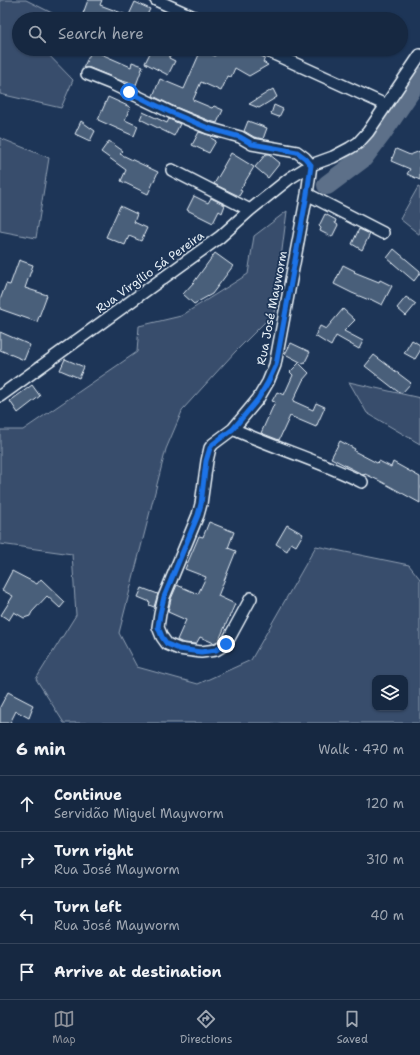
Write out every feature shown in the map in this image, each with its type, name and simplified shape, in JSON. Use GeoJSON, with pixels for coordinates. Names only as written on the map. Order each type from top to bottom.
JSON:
{"type":"FeatureCollection","features":[{"type":"Feature","properties":{"kind":"street"},"geometry":{"type":"LineString","coordinates":[[156,0],[183,12]]}},
{"type":"Feature","properties":{"kind":"street","name":"Rua Virgílio Sá Pereira"},"geometry":{"type":"LineString","coordinates":[[0,396],[220,237],[250,210],[290,178],[311,165],[333,157],[358,143],[368,132],[420,55]]}},
{"type":"Feature","properties":{"kind":"street"},"geometry":{"type":"LineString","coordinates":[[278,56],[386,105]]}},
{"type":"Feature","properties":{"kind":"street"},"geometry":{"type":"LineString","coordinates":[[87,74],[208,128],[240,137],[252,144],[297,152],[311,165]]}},
{"type":"Feature","properties":{"kind":"street","name":"Rua José Mayworm"},"geometry":{"type":"LineString","coordinates":[[251,598],[226,644],[216,650],[201,652],[179,649],[167,644],[158,627],[164,597],[198,515],[208,454],[213,444],[233,429],[258,399],[276,365],[311,165]]}},
{"type":"Feature","properties":{"kind":"street"},"geometry":{"type":"LineString","coordinates":[[172,170],[250,210]]}},
{"type":"Feature","properties":{"kind":"street"},"geometry":{"type":"LineString","coordinates":[[307,194],[383,233]]}},
{"type":"Feature","properties":{"kind":"street"},"geometry":{"type":"LineString","coordinates":[[233,429],[250,437],[338,470],[362,482]]}},
{"type":"Feature","properties":{"kind":"shaded area"},"geometry":{"type":"Polygon","coordinates":[[[0,0],[26,0],[50,12],[12,12],[12,56],[50,56],[73,80],[61,108],[0,94],[0,0]]]}},
{"type":"Feature","properties":{"kind":"shaded area"},"geometry":{"type":"Polygon","coordinates":[[[0,138],[49,158],[36,238],[0,231],[0,138]]]}},
{"type":"Feature","properties":{"kind":"shaded area"},"geometry":{"type":"Polygon","coordinates":[[[418,187],[420,188],[420,235],[400,219],[418,187]]]}},
{"type":"Feature","properties":{"kind":"shaded area"},"geometry":{"type":"Polygon","coordinates":[[[287,211],[274,313],[235,352],[183,409],[166,449],[119,633],[137,667],[198,684],[251,660],[316,546],[409,565],[420,579],[420,723],[64,723],[36,679],[76,615],[72,554],[0,544],[0,430],[23,430],[137,352],[139,326],[181,316],[248,274],[254,236],[287,211]]]}},
{"type":"Feature","properties":{"kind":"shaded area"},"geometry":{"type":"Polygon","coordinates":[[[349,382],[420,398],[420,444],[367,413],[349,382]]]}},
{"type":"Feature","properties":{"kind":"building"},"geometry":{"type":"Polygon","coordinates":[[[88,0],[102,0],[100,5],[119,12],[84,12],[88,0]]]}},
{"type":"Feature","properties":{"kind":"building"},"geometry":{"type":"Polygon","coordinates":[[[135,2],[150,9],[148,12],[130,12],[135,2]]]}},
{"type":"Feature","properties":{"kind":"building"},"geometry":{"type":"Polygon","coordinates":[[[89,56],[106,56],[131,67],[132,62],[143,66],[136,85],[119,80],[90,68],[83,68],[89,56]]]}},
{"type":"Feature","properties":{"kind":"building"},"geometry":{"type":"Polygon","coordinates":[[[148,56],[170,56],[169,58],[175,61],[168,75],[145,63],[148,56]]]}},
{"type":"Feature","properties":{"kind":"building"},"geometry":{"type":"Polygon","coordinates":[[[198,56],[261,56],[265,58],[263,62],[268,65],[249,76],[235,68],[231,77],[228,76],[221,91],[201,82],[193,100],[212,108],[214,106],[223,110],[217,123],[173,106],[153,96],[160,79],[184,89],[198,56]]]}},
{"type":"Feature","properties":{"kind":"building"},"geometry":{"type":"Polygon","coordinates":[[[273,89],[277,97],[259,108],[249,104],[273,89]]]}},
{"type":"Feature","properties":{"kind":"building"},"geometry":{"type":"Polygon","coordinates":[[[108,97],[130,107],[125,120],[138,126],[134,136],[98,120],[108,97]]]}},
{"type":"Feature","properties":{"kind":"building"},"geometry":{"type":"Polygon","coordinates":[[[274,105],[283,109],[279,117],[271,114],[274,105]]]}},
{"type":"Feature","properties":{"kind":"building"},"geometry":{"type":"Polygon","coordinates":[[[143,112],[167,123],[169,119],[180,124],[174,136],[140,119],[143,112]]]}},
{"type":"Feature","properties":{"kind":"building"},"geometry":{"type":"Polygon","coordinates":[[[81,121],[95,131],[90,141],[75,134],[81,121]]]}},
{"type":"Feature","properties":{"kind":"building"},"geometry":{"type":"Polygon","coordinates":[[[248,121],[267,128],[263,139],[254,137],[244,131],[248,121]]]}},
{"type":"Feature","properties":{"kind":"building"},"geometry":{"type":"Polygon","coordinates":[[[199,132],[212,136],[211,138],[216,141],[209,153],[192,145],[199,132]]]}},
{"type":"Feature","properties":{"kind":"building"},"geometry":{"type":"Polygon","coordinates":[[[109,141],[123,151],[120,154],[158,172],[148,194],[121,181],[126,170],[101,152],[109,141]]]}},
{"type":"Feature","properties":{"kind":"building"},"geometry":{"type":"Polygon","coordinates":[[[396,149],[410,155],[420,151],[420,180],[407,174],[410,169],[391,161],[396,149]]]}},
{"type":"Feature","properties":{"kind":"building"},"geometry":{"type":"Polygon","coordinates":[[[231,153],[254,167],[240,190],[242,191],[239,196],[214,184],[231,153]]]}},
{"type":"Feature","properties":{"kind":"building"},"geometry":{"type":"Polygon","coordinates":[[[266,154],[269,154],[280,163],[268,178],[255,167],[266,154]]]}},
{"type":"Feature","properties":{"kind":"building"},"geometry":{"type":"Polygon","coordinates":[[[194,196],[208,203],[211,198],[225,205],[222,213],[219,211],[213,223],[187,210],[194,196]]]}},
{"type":"Feature","properties":{"kind":"building"},"geometry":{"type":"Polygon","coordinates":[[[120,206],[137,214],[134,222],[147,228],[141,241],[129,236],[125,245],[106,237],[120,206]]]}},
{"type":"Feature","properties":{"kind":"building"},"geometry":{"type":"Polygon","coordinates":[[[325,214],[336,220],[335,223],[338,225],[332,237],[320,231],[321,228],[319,226],[325,214]]]}},
{"type":"Feature","properties":{"kind":"building"},"geometry":{"type":"Polygon","coordinates":[[[359,229],[370,234],[362,250],[352,244],[359,229]]]}},
{"type":"Feature","properties":{"kind":"building"},"geometry":{"type":"Polygon","coordinates":[[[394,249],[420,271],[414,281],[387,258],[394,249]]]}},
{"type":"Feature","properties":{"kind":"building"},"geometry":{"type":"Polygon","coordinates":[[[215,253],[233,266],[212,294],[194,304],[183,294],[194,282],[215,253]]]}},
{"type":"Feature","properties":{"kind":"building"},"geometry":{"type":"Polygon","coordinates":[[[19,260],[33,265],[25,288],[47,295],[37,322],[0,309],[0,300],[6,284],[10,285],[19,260]]]}},
{"type":"Feature","properties":{"kind":"building"},"geometry":{"type":"Polygon","coordinates":[[[343,265],[355,271],[354,272],[379,282],[380,280],[392,286],[382,305],[334,284],[343,265]]]}},
{"type":"Feature","properties":{"kind":"building"},"geometry":{"type":"Polygon","coordinates":[[[406,297],[416,304],[406,316],[397,308],[406,297]]]}},
{"type":"Feature","properties":{"kind":"building"},"geometry":{"type":"Polygon","coordinates":[[[343,309],[355,320],[344,331],[363,341],[359,349],[336,336],[331,346],[315,336],[320,326],[326,329],[343,309]]]}},
{"type":"Feature","properties":{"kind":"building"},"geometry":{"type":"Polygon","coordinates":[[[0,332],[30,345],[24,360],[0,350],[0,332]]]}},
{"type":"Feature","properties":{"kind":"building"},"geometry":{"type":"Polygon","coordinates":[[[412,340],[420,345],[420,351],[415,359],[404,353],[412,340]]]}},
{"type":"Feature","properties":{"kind":"building"},"geometry":{"type":"Polygon","coordinates":[[[291,343],[310,352],[304,364],[285,354],[291,343]]]}},
{"type":"Feature","properties":{"kind":"building"},"geometry":{"type":"Polygon","coordinates":[[[374,355],[411,383],[402,393],[397,391],[365,366],[374,355]]]}},
{"type":"Feature","properties":{"kind":"building"},"geometry":{"type":"Polygon","coordinates":[[[65,359],[84,367],[79,378],[60,370],[65,359]]]}},
{"type":"Feature","properties":{"kind":"building"},"geometry":{"type":"Polygon","coordinates":[[[299,363],[309,373],[303,380],[293,401],[313,410],[316,403],[325,407],[316,427],[290,416],[279,440],[261,433],[275,402],[272,401],[277,392],[284,395],[293,375],[290,372],[299,363]]]}},
{"type":"Feature","properties":{"kind":"building"},"geometry":{"type":"Polygon","coordinates":[[[32,385],[40,396],[18,413],[10,401],[32,385]]]}},
{"type":"Feature","properties":{"kind":"building"},"geometry":{"type":"Polygon","coordinates":[[[340,441],[355,449],[354,451],[377,463],[379,461],[391,467],[393,462],[420,477],[420,503],[382,482],[365,474],[364,475],[331,458],[340,441]]]}},
{"type":"Feature","properties":{"kind":"building"},"geometry":{"type":"Polygon","coordinates":[[[209,522],[234,532],[228,548],[236,551],[218,596],[235,604],[219,640],[214,643],[200,637],[196,644],[183,643],[177,640],[186,620],[168,612],[171,599],[177,585],[198,594],[206,577],[185,569],[199,536],[203,537],[209,522]]]}},
{"type":"Feature","properties":{"kind":"building"},"geometry":{"type":"Polygon","coordinates":[[[287,525],[303,534],[296,546],[291,543],[287,551],[276,544],[287,525]]]}},
{"type":"Feature","properties":{"kind":"building"},"geometry":{"type":"Polygon","coordinates":[[[12,571],[37,584],[41,579],[65,602],[60,608],[47,596],[30,616],[24,618],[14,612],[9,620],[1,615],[13,596],[2,590],[12,571]]]}},
{"type":"Feature","properties":{"kind":"building"},"geometry":{"type":"Polygon","coordinates":[[[142,588],[158,594],[154,607],[149,605],[150,602],[138,597],[142,588]]]}},
{"type":"Feature","properties":{"kind":"building"},"geometry":{"type":"Polygon","coordinates":[[[8,692],[33,705],[29,718],[16,711],[10,723],[0,723],[0,707],[8,692]]]}},
{"type":"Feature","properties":{"kind":"waterway"},"geometry":{"type":"LineString","coordinates":[[327,185],[363,158],[420,77]]}},
{"type":"Feature","properties":{"kind":"route"},"geometry":{"type":"LineString","coordinates":[[129,92],[170,112],[208,128],[240,137],[252,144],[297,152],[311,165],[276,365],[258,399],[233,429],[210,448],[206,461],[201,504],[198,515],[164,597],[160,614],[158,627],[167,644],[179,649],[201,652],[216,650],[226,644]]}}]}
